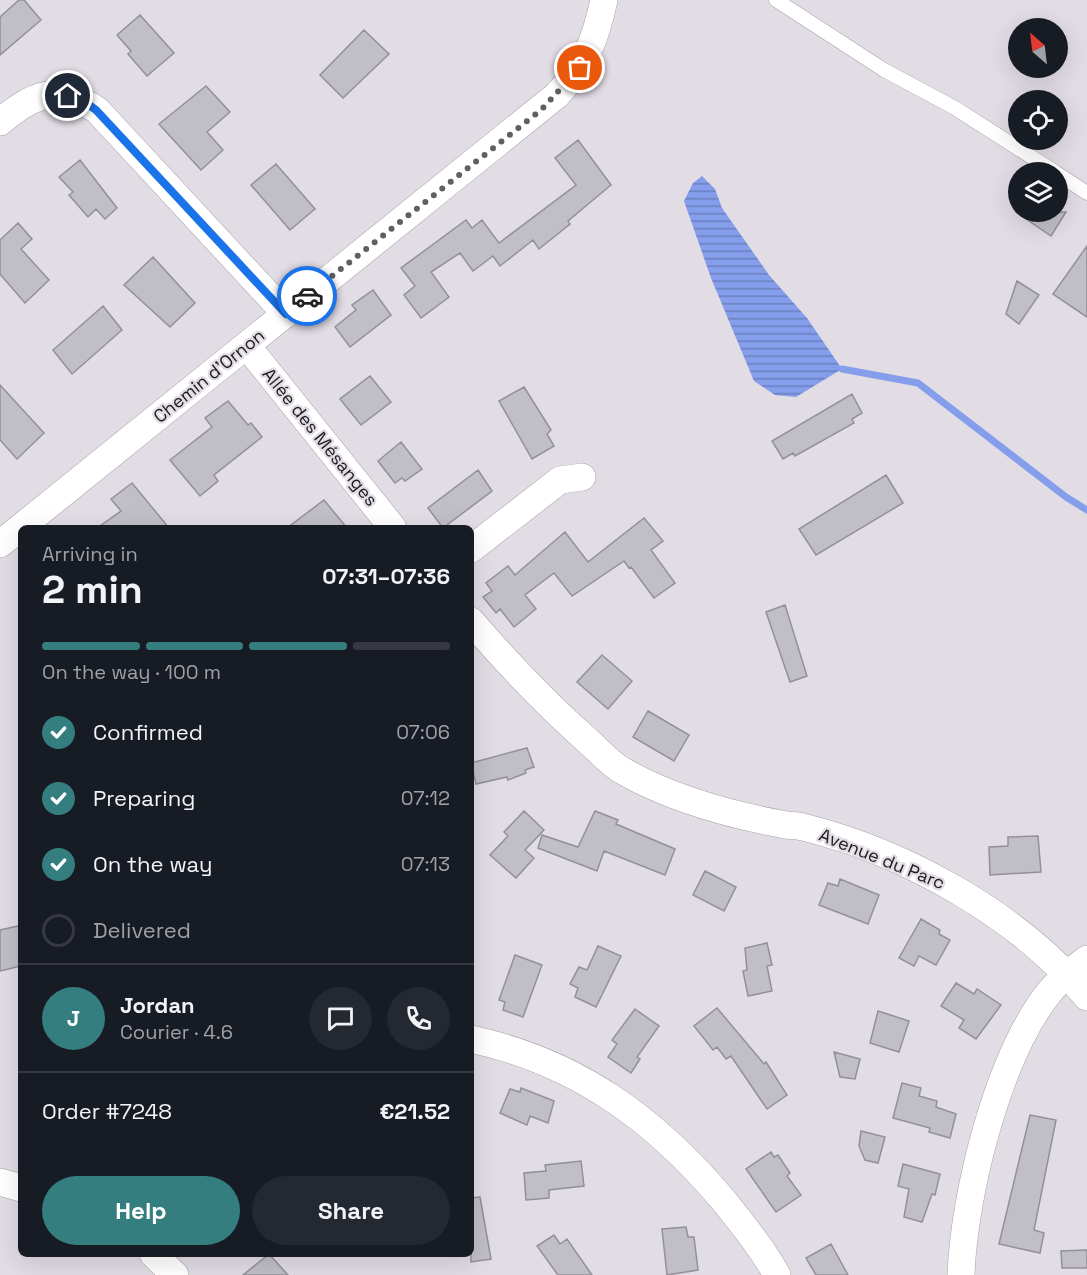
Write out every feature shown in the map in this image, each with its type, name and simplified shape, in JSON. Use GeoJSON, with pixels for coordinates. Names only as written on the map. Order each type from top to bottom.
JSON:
{"type":"FeatureCollection","features":[{"type":"Feature","properties":{"kind":"street","name":"Chemin d'Ornon"},"geometry":{"type":"LineString","coordinates":[[3,536],[247,346],[557,95],[580,68],[592,46],[604,0]]}},
{"type":"Feature","properties":{"kind":"street"},"geometry":{"type":"LineString","coordinates":[[0,122],[18,106],[36,97],[56,93],[81,99],[96,110],[286,314]]}},
{"type":"Feature","properties":{"kind":"street","name":"Allée des Mésanges"},"geometry":{"type":"LineString","coordinates":[[247,346],[391,525]]}},
{"type":"Feature","properties":{"kind":"street"},"geometry":{"type":"LineString","coordinates":[[474,547],[560,480],[582,477]]}},
{"type":"Feature","properties":{"kind":"street","name":"Avenue du Parc"},"geometry":{"type":"LineString","coordinates":[[474,624],[559,716],[620,770],[665,792],[782,825],[802,826],[875,851],[943,881],[1004,921],[1047,954],[1077,967],[1087,997]]}},
{"type":"Feature","properties":{"kind":"street"},"geometry":{"type":"LineString","coordinates":[[961,1275],[971,1185],[1007,1069],[1025,1030],[1052,990],[1077,967]]}},
{"type":"Feature","properties":{"kind":"street"},"geometry":{"type":"LineString","coordinates":[[474,1040],[506,1047],[560,1068],[603,1091],[649,1123],[702,1175],[747,1229],[777,1275]]}},
{"type":"Feature","properties":{"kind":"street"},"geometry":{"type":"LineString","coordinates":[[0,1182],[18,1187]]}},
{"type":"Feature","properties":{"kind":"street"},"geometry":{"type":"LineString","coordinates":[[156,1257],[175,1275]]}},
{"type":"Feature","properties":{"kind":"lane"},"geometry":{"type":"LineString","coordinates":[[776,0],[884,70],[955,108],[1039,162]]}},
{"type":"Feature","properties":{"kind":"lane"},"geometry":{"type":"LineString","coordinates":[[1068,181],[1087,193]]}},
{"type":"Feature","properties":{"kind":"water"},"geometry":{"type":"Polygon","coordinates":[[[702,176],[715,189],[722,208],[769,275],[807,318],[842,369],[796,397],[775,395],[754,381],[711,278],[684,201],[693,183],[702,176]]]}},
{"type":"Feature","properties":{"kind":"building"},"geometry":{"type":"Polygon","coordinates":[[[19,0],[24,0],[41,20],[0,55],[0,17],[19,0]]]}},
{"type":"Feature","properties":{"kind":"building"},"geometry":{"type":"Polygon","coordinates":[[[140,15],[174,53],[147,76],[128,54],[131,51],[117,35],[140,15]]]}},
{"type":"Feature","properties":{"kind":"building"},"geometry":{"type":"Polygon","coordinates":[[[364,30],[389,54],[343,98],[320,75],[364,30]]]}},
{"type":"Feature","properties":{"kind":"building"},"geometry":{"type":"Polygon","coordinates":[[[206,86],[230,112],[207,132],[223,150],[201,170],[159,124],[206,86]]]}},
{"type":"Feature","properties":{"kind":"building"},"geometry":{"type":"Polygon","coordinates":[[[578,140],[611,185],[568,221],[570,224],[539,249],[533,240],[500,266],[493,256],[473,271],[460,253],[431,272],[449,297],[421,318],[404,295],[415,286],[401,268],[466,220],[472,228],[482,220],[499,243],[576,185],[555,158],[578,140]]]}},
{"type":"Feature","properties":{"kind":"building"},"geometry":{"type":"Polygon","coordinates":[[[80,160],[117,208],[105,219],[96,209],[88,217],[69,195],[73,192],[59,177],[80,160]]]}},
{"type":"Feature","properties":{"kind":"building"},"geometry":{"type":"Polygon","coordinates":[[[276,164],[315,209],[290,230],[251,185],[276,164]]]}},
{"type":"Feature","properties":{"kind":"building"},"geometry":{"type":"Polygon","coordinates":[[[1031,222],[1060,222],[1051,236],[1031,222]]]}},
{"type":"Feature","properties":{"kind":"building"},"geometry":{"type":"Polygon","coordinates":[[[18,223],[32,239],[21,249],[49,280],[25,303],[0,274],[0,240],[18,223]]]}},
{"type":"Feature","properties":{"kind":"building"},"geometry":{"type":"Polygon","coordinates":[[[1087,246],[1087,317],[1053,294],[1087,246]]]}},
{"type":"Feature","properties":{"kind":"building"},"geometry":{"type":"Polygon","coordinates":[[[153,257],[195,303],[170,327],[124,285],[153,257]]]}},
{"type":"Feature","properties":{"kind":"building"},"geometry":{"type":"Polygon","coordinates":[[[1017,281],[1039,295],[1019,324],[1006,314],[1017,281]]]}},
{"type":"Feature","properties":{"kind":"building"},"geometry":{"type":"Polygon","coordinates":[[[373,290],[391,315],[350,347],[335,327],[356,310],[352,305],[373,290]]]}},
{"type":"Feature","properties":{"kind":"building"},"geometry":{"type":"Polygon","coordinates":[[[103,306],[122,330],[72,374],[53,350],[103,306]]]}},
{"type":"Feature","properties":{"kind":"building"},"geometry":{"type":"Polygon","coordinates":[[[370,376],[391,402],[361,425],[340,399],[370,376]]]}},
{"type":"Feature","properties":{"kind":"building"},"geometry":{"type":"Polygon","coordinates":[[[0,385],[44,433],[17,459],[0,440],[0,385]]]}},
{"type":"Feature","properties":{"kind":"building"},"geometry":{"type":"Polygon","coordinates":[[[524,387],[551,430],[547,434],[554,446],[532,459],[499,401],[524,387]]]}},
{"type":"Feature","properties":{"kind":"building"},"geometry":{"type":"Polygon","coordinates":[[[852,394],[862,413],[852,419],[854,423],[795,456],[793,453],[783,459],[772,441],[852,394]]]}},
{"type":"Feature","properties":{"kind":"building"},"geometry":{"type":"Polygon","coordinates":[[[228,401],[248,425],[251,423],[262,437],[214,475],[218,481],[200,496],[170,460],[212,427],[205,418],[228,401]]]}},
{"type":"Feature","properties":{"kind":"building"},"geometry":{"type":"Polygon","coordinates":[[[401,442],[422,469],[405,481],[402,478],[395,483],[378,461],[401,442]]]}},
{"type":"Feature","properties":{"kind":"building"},"geometry":{"type":"Polygon","coordinates":[[[478,470],[492,491],[447,525],[441,525],[428,508],[478,470]]]}},
{"type":"Feature","properties":{"kind":"building"},"geometry":{"type":"Polygon","coordinates":[[[886,475],[903,503],[816,555],[799,529],[886,475]]]}},
{"type":"Feature","properties":{"kind":"building"},"geometry":{"type":"Polygon","coordinates":[[[132,483],[167,525],[101,525],[121,511],[111,499],[132,483]]]}},
{"type":"Feature","properties":{"kind":"building"},"geometry":{"type":"Polygon","coordinates":[[[324,500],[345,525],[291,525],[324,500]]]}},
{"type":"Feature","properties":{"kind":"building"},"geometry":{"type":"Polygon","coordinates":[[[644,518],[663,541],[651,550],[675,583],[654,598],[624,561],[572,596],[554,573],[525,595],[536,609],[514,627],[500,609],[496,613],[483,597],[492,591],[486,583],[508,566],[515,575],[565,532],[588,562],[644,518]]]}},
{"type":"Feature","properties":{"kind":"building"},"geometry":{"type":"Polygon","coordinates":[[[785,605],[807,676],[790,682],[766,612],[785,605]]]}},
{"type":"Feature","properties":{"kind":"building"},"geometry":{"type":"Polygon","coordinates":[[[602,655],[632,681],[608,709],[577,682],[602,655]]]}},
{"type":"Feature","properties":{"kind":"building"},"geometry":{"type":"Polygon","coordinates":[[[648,711],[689,735],[674,761],[633,737],[648,711]]]}},
{"type":"Feature","properties":{"kind":"building"},"geometry":{"type":"Polygon","coordinates":[[[527,748],[534,767],[508,780],[507,777],[476,784],[474,762],[527,748]]]}},
{"type":"Feature","properties":{"kind":"building"},"geometry":{"type":"Polygon","coordinates":[[[524,811],[544,830],[525,850],[534,858],[516,878],[490,855],[508,836],[504,832],[524,811]]]}},
{"type":"Feature","properties":{"kind":"building"},"geometry":{"type":"Polygon","coordinates":[[[595,811],[618,820],[616,824],[675,849],[665,875],[604,851],[597,871],[538,848],[542,835],[578,847],[595,811]]]}},
{"type":"Feature","properties":{"kind":"building"},"geometry":{"type":"Polygon","coordinates":[[[1038,836],[1041,872],[990,875],[989,847],[1008,846],[1008,837],[1038,836]]]}},
{"type":"Feature","properties":{"kind":"building"},"geometry":{"type":"Polygon","coordinates":[[[705,871],[736,887],[724,911],[693,895],[705,871]]]}},
{"type":"Feature","properties":{"kind":"building"},"geometry":{"type":"Polygon","coordinates":[[[840,879],[879,895],[868,924],[819,905],[828,883],[838,886],[840,879]]]}},
{"type":"Feature","properties":{"kind":"building"},"geometry":{"type":"Polygon","coordinates":[[[921,919],[940,930],[939,934],[950,940],[936,965],[919,956],[914,966],[899,958],[921,919]]]}},
{"type":"Feature","properties":{"kind":"building"},"geometry":{"type":"Polygon","coordinates":[[[18,926],[18,967],[0,971],[0,930],[18,926]]]}},
{"type":"Feature","properties":{"kind":"building"},"geometry":{"type":"Polygon","coordinates":[[[767,943],[772,965],[767,966],[772,991],[748,996],[743,971],[747,970],[745,948],[767,943]]]}},
{"type":"Feature","properties":{"kind":"building"},"geometry":{"type":"Polygon","coordinates":[[[598,946],[621,956],[596,1007],[575,997],[578,988],[570,984],[579,967],[587,970],[598,946]]]}},
{"type":"Feature","properties":{"kind":"building"},"geometry":{"type":"Polygon","coordinates":[[[515,955],[542,965],[523,1017],[503,1010],[505,1002],[499,1000],[515,955]]]}},
{"type":"Feature","properties":{"kind":"building"},"geometry":{"type":"Polygon","coordinates":[[[956,983],[974,994],[977,989],[1001,1005],[976,1039],[959,1028],[964,1020],[941,1006],[956,983]]]}},
{"type":"Feature","properties":{"kind":"building"},"geometry":{"type":"Polygon","coordinates":[[[717,1008],[764,1064],[766,1062],[787,1095],[767,1109],[731,1056],[726,1059],[717,1047],[713,1050],[694,1026],[717,1008]]]}},
{"type":"Feature","properties":{"kind":"building"},"geometry":{"type":"Polygon","coordinates":[[[635,1009],[659,1026],[637,1057],[640,1059],[631,1073],[608,1057],[617,1044],[612,1040],[635,1009]]]}},
{"type":"Feature","properties":{"kind":"building"},"geometry":{"type":"Polygon","coordinates":[[[878,1011],[909,1021],[899,1052],[870,1043],[878,1011]]]}},
{"type":"Feature","properties":{"kind":"building"},"geometry":{"type":"Polygon","coordinates":[[[834,1052],[860,1059],[855,1079],[840,1077],[834,1052]]]}},
{"type":"Feature","properties":{"kind":"building"},"geometry":{"type":"Polygon","coordinates":[[[902,1083],[921,1088],[919,1096],[937,1101],[936,1107],[956,1114],[950,1138],[929,1132],[930,1128],[893,1118],[902,1083]]]}},
{"type":"Feature","properties":{"kind":"building"},"geometry":{"type":"Polygon","coordinates":[[[521,1088],[554,1101],[548,1123],[530,1116],[527,1125],[500,1113],[510,1089],[520,1092],[521,1088]]]}},
{"type":"Feature","properties":{"kind":"building"},"geometry":{"type":"Polygon","coordinates":[[[1030,1115],[1056,1120],[1034,1230],[1044,1233],[1040,1253],[999,1244],[1030,1115]]]}},
{"type":"Feature","properties":{"kind":"building"},"geometry":{"type":"Polygon","coordinates":[[[861,1131],[885,1137],[878,1163],[865,1160],[859,1146],[861,1131]]]}},
{"type":"Feature","properties":{"kind":"building"},"geometry":{"type":"Polygon","coordinates":[[[771,1152],[774,1157],[778,1155],[790,1173],[787,1176],[801,1195],[776,1212],[746,1169],[771,1152]]]}},
{"type":"Feature","properties":{"kind":"building"},"geometry":{"type":"Polygon","coordinates":[[[581,1161],[584,1186],[549,1190],[549,1198],[526,1200],[524,1173],[546,1171],[545,1165],[581,1161]]]}},
{"type":"Feature","properties":{"kind":"building"},"geometry":{"type":"Polygon","coordinates":[[[903,1164],[940,1174],[935,1195],[932,1194],[922,1222],[904,1217],[909,1189],[898,1186],[903,1164]]]}},
{"type":"Feature","properties":{"kind":"building"},"geometry":{"type":"Polygon","coordinates":[[[480,1197],[491,1259],[471,1262],[471,1257],[474,1257],[474,1198],[480,1197]]]}},
{"type":"Feature","properties":{"kind":"building"},"geometry":{"type":"Polygon","coordinates":[[[686,1227],[688,1237],[694,1237],[698,1270],[667,1275],[662,1229],[686,1227]]]}},
{"type":"Feature","properties":{"kind":"building"},"geometry":{"type":"Polygon","coordinates":[[[554,1235],[560,1244],[567,1239],[592,1275],[558,1275],[537,1246],[554,1235]]]}},
{"type":"Feature","properties":{"kind":"building"},"geometry":{"type":"Polygon","coordinates":[[[831,1244],[848,1275],[816,1275],[806,1258],[831,1244]]]}},
{"type":"Feature","properties":{"kind":"building"},"geometry":{"type":"Polygon","coordinates":[[[1087,1250],[1087,1268],[1062,1268],[1061,1251],[1087,1250]]]}},
{"type":"Feature","properties":{"kind":"building"},"geometry":{"type":"Polygon","coordinates":[[[265,1257],[272,1257],[288,1275],[243,1275],[265,1257]]]}},
{"type":"Feature","properties":{"kind":"waterway"},"geometry":{"type":"LineString","coordinates":[[842,369],[918,383],[1066,497],[1087,510]]}},
{"type":"Feature","properties":{"kind":"way so far"},"geometry":{"type":"LineString","coordinates":[[307,296],[541,110],[580,68]]}},
{"type":"Feature","properties":{"kind":"route"},"geometry":{"type":"LineString","coordinates":[[68,96],[81,99],[96,110],[286,314],[307,296]]}}]}
